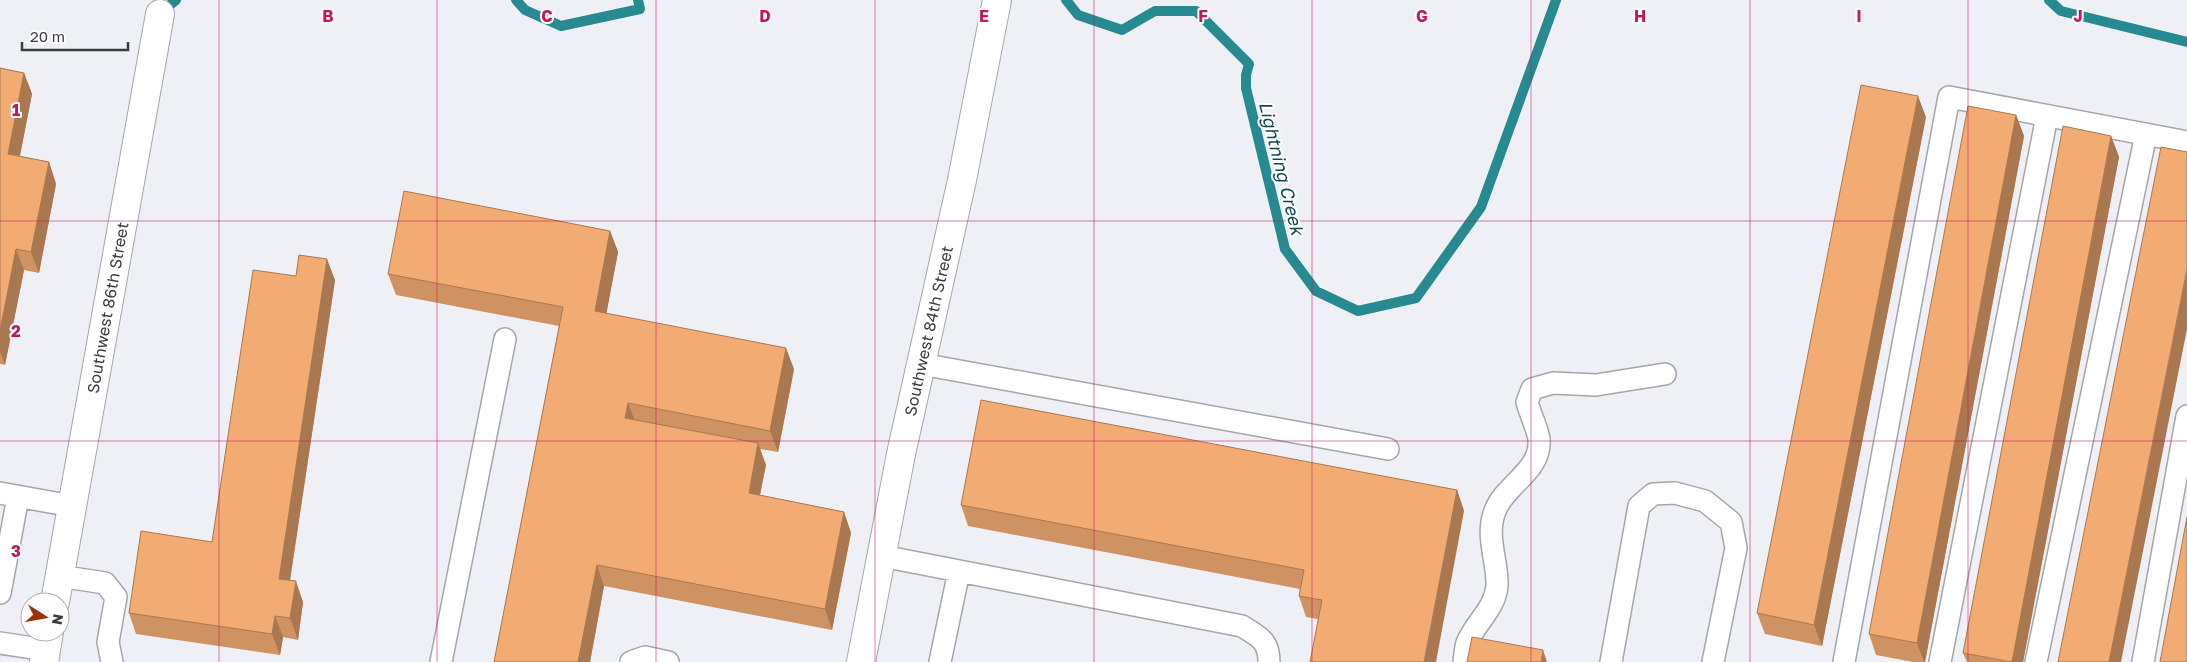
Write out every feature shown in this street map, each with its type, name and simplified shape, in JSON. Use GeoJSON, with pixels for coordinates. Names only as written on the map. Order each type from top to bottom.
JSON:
{"type":"FeatureCollection","features":[{"type":"Feature","properties":{"kind":"street","name":"Southwest 84th Street"},"geometry":{"type":"LineString","coordinates":[[861,662],[921,364],[962,180],[997,0]]}},
{"type":"Feature","properties":{"kind":"street","name":"Southwest 86th Street"},"geometry":{"type":"LineString","coordinates":[[57,589],[160,14]]}},
{"type":"Feature","properties":{"kind":"lane"},"geometry":{"type":"LineString","coordinates":[[1844,662],[1949,97],[2187,142]]}},
{"type":"Feature","properties":{"kind":"lane"},"geometry":{"type":"LineString","coordinates":[[1940,662],[2047,116]]}},
{"type":"Feature","properties":{"kind":"lane"},"geometry":{"type":"LineString","coordinates":[[2036,662],[2146,134]]}},
{"type":"Feature","properties":{"kind":"lane"},"geometry":{"type":"LineString","coordinates":[[441,662],[505,338]]}},
{"type":"Feature","properties":{"kind":"lane"},"geometry":{"type":"LineString","coordinates":[[921,364],[1388,449]]}},
{"type":"Feature","properties":{"kind":"lane"},"geometry":{"type":"LineString","coordinates":[[1464,662],[1467,643],[1492,605],[1497,588],[1496,565],[1490,533],[1495,511],[1507,490],[1529,470],[1538,454],[1538,438],[1527,402],[1532,389],[1553,383],[1596,386],[1665,374]]}},
{"type":"Feature","properties":{"kind":"lane"},"geometry":{"type":"LineString","coordinates":[[2143,662],[2187,416]]}},
{"type":"Feature","properties":{"kind":"lane"},"geometry":{"type":"LineString","coordinates":[[1612,662],[1639,506],[1653,494],[1675,493],[1705,501],[1731,522],[1736,548],[1713,662]]}},
{"type":"Feature","properties":{"kind":"lane"},"geometry":{"type":"LineString","coordinates":[[0,592],[9,495],[72,506]]}},
{"type":"Feature","properties":{"kind":"lane"},"geometry":{"type":"LineString","coordinates":[[882,556],[1242,626],[1259,637],[1269,650],[1269,662]]}},
{"type":"Feature","properties":{"kind":"lane"},"geometry":{"type":"LineString","coordinates":[[943,662],[959,571]]}},
{"type":"Feature","properties":{"kind":"lane"},"geometry":{"type":"LineString","coordinates":[[57,589],[105,583],[116,597],[108,642],[112,662]]}},
{"type":"Feature","properties":{"kind":"lane"},"geometry":{"type":"LineString","coordinates":[[0,643],[47,648]]}},
{"type":"Feature","properties":{"kind":"lane"},"geometry":{"type":"LineString","coordinates":[[631,662],[645,657],[668,662]]}},
{"type":"Feature","properties":{"kind":"building"},"geometry":{"type":"Polygon","coordinates":[[[0,68],[24,73],[8,154],[49,162],[31,252],[16,249],[0,331],[0,68]]]}},
{"type":"Feature","properties":{"kind":"building"},"geometry":{"type":"Polygon","coordinates":[[[1861,85],[1918,96],[1814,625],[1757,613],[1861,85]]]}},
{"type":"Feature","properties":{"kind":"building"},"geometry":{"type":"Polygon","coordinates":[[[1968,106],[2016,115],[1917,643],[1869,634],[1968,106]]]}},
{"type":"Feature","properties":{"kind":"building"},"geometry":{"type":"Polygon","coordinates":[[[2063,126],[2111,136],[2012,662],[1963,653],[2063,126]]]}},
{"type":"Feature","properties":{"kind":"building"},"geometry":{"type":"Polygon","coordinates":[[[2161,147],[2187,152],[2187,269],[2109,662],[2058,662],[2161,147]]]}},
{"type":"Feature","properties":{"kind":"building"},"geometry":{"type":"Polygon","coordinates":[[[404,191],[610,231],[595,311],[786,348],[770,431],[628,403],[625,418],[758,443],[749,493],[844,512],[825,609],[597,565],[578,662],[494,662],[563,307],[388,274],[404,191]]]}},
{"type":"Feature","properties":{"kind":"building"},"geometry":{"type":"Polygon","coordinates":[[[299,255],[327,259],[279,579],[296,581],[290,618],[275,616],[272,634],[129,613],[141,531],[212,542],[253,270],[296,276],[299,255]]]}},
{"type":"Feature","properties":{"kind":"building"},"geometry":{"type":"Polygon","coordinates":[[[981,400],[1457,490],[1424,662],[1310,662],[1322,600],[1299,596],[1304,570],[961,505],[981,400]]]}},
{"type":"Feature","properties":{"kind":"building"},"geometry":{"type":"Polygon","coordinates":[[[2187,517],[2187,662],[2160,662],[2187,517]]]}},
{"type":"Feature","properties":{"kind":"building"},"geometry":{"type":"Polygon","coordinates":[[[1472,637],[1543,650],[1541,662],[1467,662],[1472,637]]]}},
{"type":"Feature","properties":{"kind":"waterway"},"geometry":{"type":"LineString","coordinates":[[160,13],[176,0]]}},
{"type":"Feature","properties":{"kind":"waterway","name":"Lightning Creek"},"geometry":{"type":"LineString","coordinates":[[516,0],[525,10],[561,26],[640,9],[638,0]]}},
{"type":"Feature","properties":{"kind":"waterway","name":"Lightning Creek"},"geometry":{"type":"LineString","coordinates":[[1066,0],[1078,15],[1122,30],[1155,11],[1196,11],[1249,64],[1246,75],[1246,88],[1285,249],[1316,291],[1358,311],[1416,298],[1481,207],[1556,0]]}},
{"type":"Feature","properties":{"kind":"waterway","name":"Lightning Creek"},"geometry":{"type":"LineString","coordinates":[[2049,0],[2061,11],[2187,42]]}}]}
